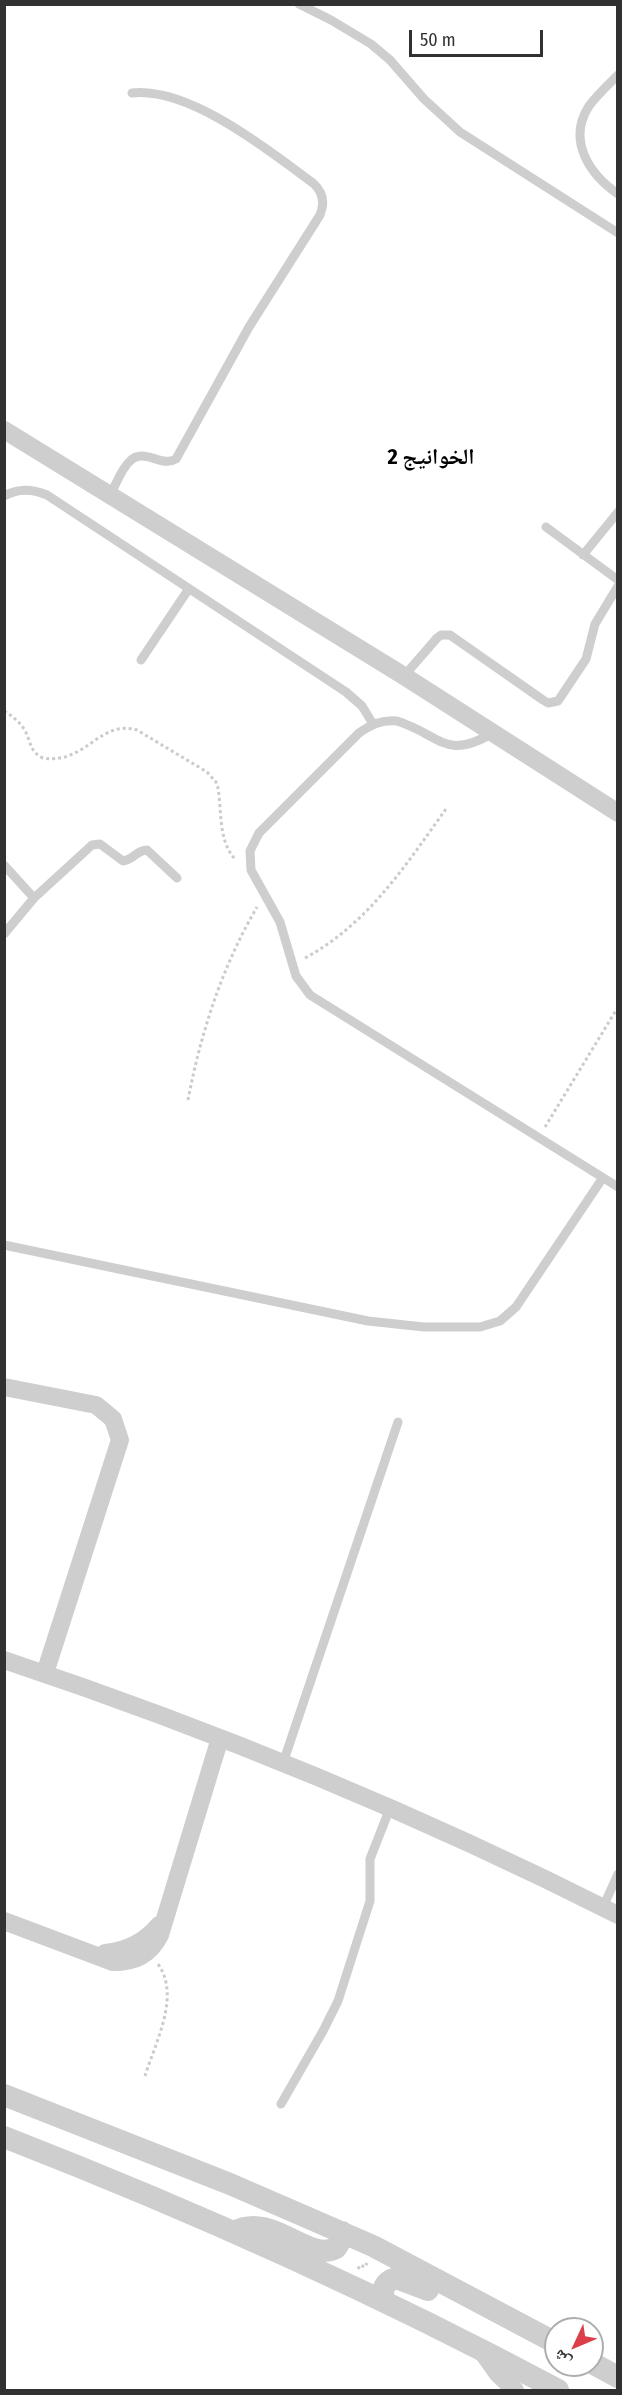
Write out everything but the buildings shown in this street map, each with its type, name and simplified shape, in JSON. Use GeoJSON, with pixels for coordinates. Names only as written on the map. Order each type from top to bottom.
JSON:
{"type":"FeatureCollection","features":[{"type":"Feature","properties":{"kind":"street"},"geometry":{"type":"LineString","coordinates":[[4,430],[404,676],[618,813]]}},
{"type":"Feature","properties":{"kind":"street"},"geometry":{"type":"LineString","coordinates":[[4,1387],[96,1405],[113,1419],[120,1440],[45,1673]]}},
{"type":"Feature","properties":{"kind":"street"},"geometry":{"type":"LineString","coordinates":[[4,1660],[45,1673],[283,1763],[390,1808],[610,1911]]}},
{"type":"Feature","properties":{"kind":"street"},"geometry":{"type":"LineString","coordinates":[[4,1921],[113,1962],[125,1962],[146,1954],[155,1945],[160,1935],[220,1738]]}},
{"type":"Feature","properties":{"kind":"street"},"geometry":{"type":"LineString","coordinates":[[95,1954],[122,1951],[135,1945],[157,1928],[165,1916]]}},
{"type":"Feature","properties":{"kind":"street"},"geometry":{"type":"LineString","coordinates":[[4,2095],[189,2167],[342,2232],[481,2301],[544,2336]]}},
{"type":"Feature","properties":{"kind":"street"},"geometry":{"type":"LineString","coordinates":[[4,2137],[117,2181],[351,2284],[480,2348],[558,2391]]}},
{"type":"Feature","properties":{"kind":"street"},"geometry":{"type":"LineString","coordinates":[[234,2232],[248,2227],[262,2227],[325,2252],[336,2248],[342,2238],[342,2232]]}},
{"type":"Feature","properties":{"kind":"street"},"geometry":{"type":"LineString","coordinates":[[385,2301],[384,2286],[396,2278],[457,2303],[481,2301]]}},
{"type":"Feature","properties":{"kind":"street"},"geometry":{"type":"LineString","coordinates":[[480,2348],[498,2374],[515,2391]]}},
{"type":"Feature","properties":{"kind":"street"},"geometry":{"type":"LineString","coordinates":[[604,2369],[618,2377]]}},
{"type":"Feature","properties":{"kind":"lane"},"geometry":{"type":"LineString","coordinates":[[299,4],[341,25],[371,44],[390,60],[424,99],[460,132],[618,233]]}},
{"type":"Feature","properties":{"kind":"lane"},"geometry":{"type":"LineString","coordinates":[[618,75],[583,117],[580,139],[590,168],[618,194]]}},
{"type":"Feature","properties":{"kind":"lane"},"geometry":{"type":"LineString","coordinates":[[111,495],[127,464],[135,457],[144,456],[167,462],[176,459],[254,318],[320,215],[323,203],[321,191],[313,183],[233,127],[194,107],[167,97],[146,92],[132,93]]}},
{"type":"Feature","properties":{"kind":"lane"},"geometry":{"type":"LineString","coordinates":[[4,496],[20,490],[47,495],[346,692],[362,706],[373,724]]}},
{"type":"Feature","properties":{"kind":"lane"},"geometry":{"type":"LineString","coordinates":[[583,555],[618,512]]}},
{"type":"Feature","properties":{"kind":"lane"},"geometry":{"type":"LineString","coordinates":[[546,527],[618,580]]}},
{"type":"Feature","properties":{"kind":"lane"},"geometry":{"type":"LineString","coordinates":[[404,676],[437,638],[441,635],[450,635],[543,700],[548,703],[558,701],[586,659],[595,624],[618,586]]}},
{"type":"Feature","properties":{"kind":"lane"},"geometry":{"type":"LineString","coordinates":[[141,660],[188,590]]}},
{"type":"Feature","properties":{"kind":"lane"},"geometry":{"type":"LineString","coordinates":[[493,733],[469,746],[458,747],[397,721],[388,720],[373,724],[359,733],[259,834],[250,850],[251,870],[265,892],[286,937],[293,965],[302,986],[319,1002],[618,1187]]}},
{"type":"Feature","properties":{"kind":"lane"},"geometry":{"type":"LineString","coordinates":[[4,934],[34,898],[96,843],[123,861],[140,851],[150,852],[177,879]]}},
{"type":"Feature","properties":{"kind":"lane"},"geometry":{"type":"LineString","coordinates":[[4,865],[34,898]]}},
{"type":"Feature","properties":{"kind":"lane"},"geometry":{"type":"LineString","coordinates":[[4,1245],[341,1317],[424,1327],[480,1327],[500,1321],[516,1307],[602,1179]]}},
{"type":"Feature","properties":{"kind":"lane"},"geometry":{"type":"LineString","coordinates":[[283,1763],[398,1422]]}},
{"type":"Feature","properties":{"kind":"lane"},"geometry":{"type":"LineString","coordinates":[[281,2104],[338,2001],[370,1901],[370,1859],[390,1808]]}},
{"type":"Feature","properties":{"kind":"lane"},"geometry":{"type":"LineString","coordinates":[[610,1911],[618,1874]]}},
{"type":"Feature","properties":{"kind":"path"},"geometry":{"type":"LineString","coordinates":[[4,711],[20,723],[31,748],[43,758],[70,755],[85,748],[112,729],[129,728],[137,730],[207,772],[218,788],[226,847],[235,859],[251,870]]}},
{"type":"Feature","properties":{"kind":"path"},"geometry":{"type":"LineString","coordinates":[[293,965],[332,942],[367,912],[402,871],[446,809]]}},
{"type":"Feature","properties":{"kind":"path"},"geometry":{"type":"LineString","coordinates":[[188,1100],[200,1046],[216,992],[265,892]]}},
{"type":"Feature","properties":{"kind":"path"},"geometry":{"type":"LineString","coordinates":[[538,1138],[618,1007]]}},
{"type":"Feature","properties":{"kind":"path"},"geometry":{"type":"LineString","coordinates":[[145,2076],[168,2003],[169,1992],[162,1970],[146,1954]]}},
{"type":"Feature","properties":{"kind":"path"},"geometry":{"type":"LineString","coordinates":[[351,2284],[360,2265],[365,2267],[373,2246]]}},
{"type":"Feature","properties":{"kind":"district","name":"الخوانيج 2"},"geometry":{"type":"Point","coordinates":[431,458]}}]}
